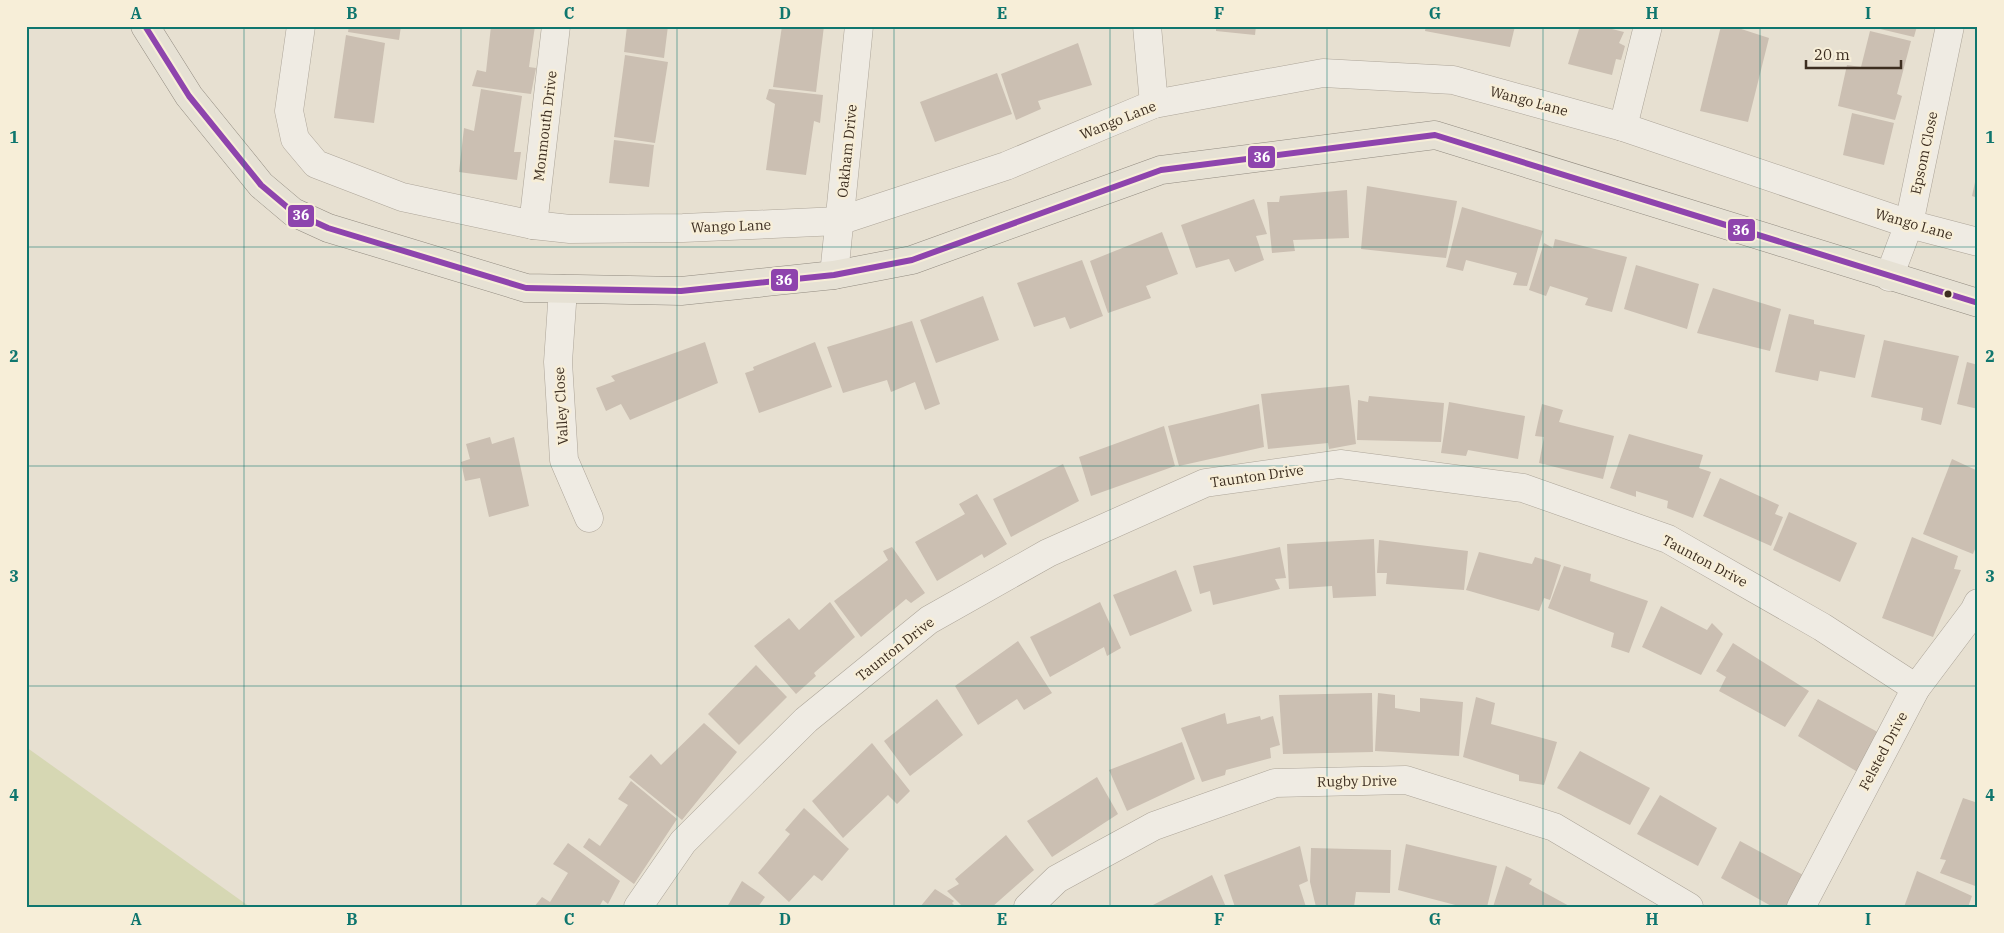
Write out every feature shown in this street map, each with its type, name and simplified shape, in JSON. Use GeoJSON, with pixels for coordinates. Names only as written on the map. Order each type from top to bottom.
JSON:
{"type":"FeatureCollection","features":[{"type":"Feature","properties":{"kind":"main road"},"geometry":{"type":"LineString","coordinates":[[144,26],[190,96],[261,185],[293,212],[328,228],[526,288],[681,291],[834,276],[912,260],[1161,170],[1435,135],[1978,303]]}},
{"type":"Feature","properties":{"kind":"street","name":"Wango Lane"},"geometry":{"type":"LineString","coordinates":[[300,26],[289,111],[294,139],[316,164],[402,197],[533,225],[570,229],[683,228],[839,221],[1006,166],[1154,104],[1323,73],[1453,80],[1623,127],[1909,224],[1978,242]]}},
{"type":"Feature","properties":{"kind":"street","name":"Monmouth Drive"},"geometry":{"type":"LineString","coordinates":[[533,225],[556,26]]}},
{"type":"Feature","properties":{"kind":"street","name":"Oakham Drive"},"geometry":{"type":"LineString","coordinates":[[834,276],[859,26]]}},
{"type":"Feature","properties":{"kind":"street"},"geometry":{"type":"LineString","coordinates":[[1147,26],[1154,104]]}},
{"type":"Feature","properties":{"kind":"street"},"geometry":{"type":"LineString","coordinates":[[1623,127],[1648,26]]}},
{"type":"Feature","properties":{"kind":"street","name":"Epsom Close"},"geometry":{"type":"LineString","coordinates":[[1889,277],[1909,224],[1950,26]]}},
{"type":"Feature","properties":{"kind":"street","name":"Valley Close"},"geometry":{"type":"LineString","coordinates":[[562,289],[558,362],[564,460],[589,518]]}},
{"type":"Feature","properties":{"kind":"street","name":"Taunton Drive"},"geometry":{"type":"LineString","coordinates":[[638,907],[683,842],[806,720],[930,620],[1048,553],[1205,483],[1340,464],[1523,488],[1668,539],[1822,626],[1916,688]]}},
{"type":"Feature","properties":{"kind":"street","name":"Felsted Drive"},"geometry":{"type":"LineString","coordinates":[[1801,907],[1916,688],[1977,609]]}},
{"type":"Feature","properties":{"kind":"street","name":"Rugby Drive"},"geometry":{"type":"LineString","coordinates":[[1028,907],[1057,879],[1154,826],[1275,783],[1406,780],[1554,827],[1689,907]]}},
{"type":"Feature","properties":{"kind":"green space"},"geometry":{"type":"Polygon","coordinates":[[[26,747],[250,907],[26,907],[26,747]]]}},
{"type":"Feature","properties":{"kind":"building"},"geometry":{"type":"Polygon","coordinates":[[[349,26],[401,26],[399,40],[348,32],[349,26]]]}},
{"type":"Feature","properties":{"kind":"building"},"geometry":{"type":"Polygon","coordinates":[[[491,26],[535,26],[529,67],[536,68],[531,94],[472,86],[477,70],[486,72],[491,26]]]}},
{"type":"Feature","properties":{"kind":"building"},"geometry":{"type":"Polygon","coordinates":[[[627,26],[668,26],[664,58],[624,52],[627,26]]]}},
{"type":"Feature","properties":{"kind":"building"},"geometry":{"type":"Polygon","coordinates":[[[782,26],[824,26],[816,92],[773,87],[782,26]]]}},
{"type":"Feature","properties":{"kind":"building"},"geometry":{"type":"Polygon","coordinates":[[[1216,26],[1256,26],[1255,35],[1216,31],[1216,26]]]}},
{"type":"Feature","properties":{"kind":"building"},"geometry":{"type":"Polygon","coordinates":[[[1426,26],[1515,26],[1510,47],[1425,31],[1426,26]]]}},
{"type":"Feature","properties":{"kind":"building"},"geometry":{"type":"Polygon","coordinates":[[[1580,26],[1600,26],[1624,32],[1619,43],[1625,46],[1621,60],[1616,59],[1612,75],[1568,64],[1580,26]]]}},
{"type":"Feature","properties":{"kind":"building"},"geometry":{"type":"Polygon","coordinates":[[[1721,26],[1732,26],[1769,38],[1748,122],[1700,111],[1721,26]]]}},
{"type":"Feature","properties":{"kind":"building"},"geometry":{"type":"Polygon","coordinates":[[[1876,26],[1917,26],[1914,37],[1876,28],[1876,26]]]}},
{"type":"Feature","properties":{"kind":"building"},"geometry":{"type":"Polygon","coordinates":[[[1870,31],[1911,41],[1897,94],[1902,96],[1895,120],[1838,106],[1847,65],[1861,67],[1870,31]]]}},
{"type":"Feature","properties":{"kind":"building"},"geometry":{"type":"Polygon","coordinates":[[[346,35],[385,43],[374,123],[334,118],[346,35]]]}},
{"type":"Feature","properties":{"kind":"building"},"geometry":{"type":"Polygon","coordinates":[[[1078,43],[1092,85],[1038,101],[1041,109],[1016,120],[1001,74],[1078,43]]]}},
{"type":"Feature","properties":{"kind":"building"},"geometry":{"type":"Polygon","coordinates":[[[625,55],[668,62],[655,143],[614,137],[625,55]]]}},
{"type":"Feature","properties":{"kind":"building"},"geometry":{"type":"Polygon","coordinates":[[[997,73],[1012,114],[935,142],[920,102],[997,73]]]}},
{"type":"Feature","properties":{"kind":"building"},"geometry":{"type":"Polygon","coordinates":[[[481,89],[522,96],[514,152],[521,152],[517,180],[459,172],[464,128],[474,131],[481,89]]]}},
{"type":"Feature","properties":{"kind":"building"},"geometry":{"type":"Polygon","coordinates":[[[769,89],[823,95],[820,123],[814,121],[806,175],[766,170],[775,104],[766,99],[769,89]]]}},
{"type":"Feature","properties":{"kind":"building"},"geometry":{"type":"Polygon","coordinates":[[[1852,113],[1894,123],[1884,165],[1843,155],[1852,113]]]}},
{"type":"Feature","properties":{"kind":"building"},"geometry":{"type":"Polygon","coordinates":[[[614,140],[654,145],[649,187],[609,183],[614,140]]]}},
{"type":"Feature","properties":{"kind":"building"},"geometry":{"type":"Polygon","coordinates":[[[1978,173],[1978,198],[1972,196],[1978,173]]]}},
{"type":"Feature","properties":{"kind":"building"},"geometry":{"type":"Polygon","coordinates":[[[1367,186],[1457,201],[1446,258],[1361,249],[1367,186]]]}},
{"type":"Feature","properties":{"kind":"building"},"geometry":{"type":"Polygon","coordinates":[[[1347,190],[1349,238],[1293,240],[1295,251],[1272,253],[1267,202],[1279,202],[1280,196],[1347,190]]]}},
{"type":"Feature","properties":{"kind":"building"},"geometry":{"type":"Polygon","coordinates":[[[1254,199],[1267,234],[1256,236],[1264,260],[1235,272],[1229,259],[1196,268],[1181,225],[1254,199]]]}},
{"type":"Feature","properties":{"kind":"building"},"geometry":{"type":"Polygon","coordinates":[[[1462,207],[1543,231],[1527,286],[1513,285],[1517,273],[1466,260],[1463,271],[1446,267],[1462,207]]]}},
{"type":"Feature","properties":{"kind":"building"},"geometry":{"type":"Polygon","coordinates":[[[1162,232],[1178,274],[1146,286],[1151,298],[1108,313],[1090,261],[1162,232]]]}},
{"type":"Feature","properties":{"kind":"building"},"geometry":{"type":"Polygon","coordinates":[[[1555,239],[1627,257],[1612,312],[1585,305],[1588,298],[1550,286],[1546,296],[1529,290],[1544,243],[1553,248],[1555,239]]]}},
{"type":"Feature","properties":{"kind":"building"},"geometry":{"type":"Polygon","coordinates":[[[1082,260],[1103,316],[1070,329],[1065,317],[1034,327],[1017,283],[1082,260]]]}},
{"type":"Feature","properties":{"kind":"building"},"geometry":{"type":"Polygon","coordinates":[[[1636,265],[1699,284],[1687,329],[1624,309],[1636,265]]]}},
{"type":"Feature","properties":{"kind":"building"},"geometry":{"type":"Polygon","coordinates":[[[1713,288],[1781,309],[1770,351],[1697,333],[1713,288]]]}},
{"type":"Feature","properties":{"kind":"building"},"geometry":{"type":"Polygon","coordinates":[[[983,296],[999,340],[936,363],[920,320],[983,296]]]}},
{"type":"Feature","properties":{"kind":"building"},"geometry":{"type":"Polygon","coordinates":[[[1789,314],[1814,320],[1814,324],[1865,335],[1855,378],[1820,371],[1818,381],[1775,372],[1789,314]]]}},
{"type":"Feature","properties":{"kind":"building"},"geometry":{"type":"Polygon","coordinates":[[[912,321],[940,404],[925,410],[915,382],[891,392],[887,380],[843,393],[827,347],[912,321]]]}},
{"type":"Feature","properties":{"kind":"building"},"geometry":{"type":"Polygon","coordinates":[[[1884,340],[1959,356],[1941,425],[1921,420],[1923,408],[1871,397],[1884,340]]]}},
{"type":"Feature","properties":{"kind":"building"},"geometry":{"type":"Polygon","coordinates":[[[705,342],[718,383],[630,420],[621,404],[606,411],[596,388],[615,381],[611,376],[705,342]]]}},
{"type":"Feature","properties":{"kind":"building"},"geometry":{"type":"Polygon","coordinates":[[[815,342],[832,387],[759,413],[745,373],[754,370],[753,367],[815,342]]]}},
{"type":"Feature","properties":{"kind":"building"},"geometry":{"type":"Polygon","coordinates":[[[1967,362],[1978,365],[1978,409],[1957,404],[1967,362]]]}},
{"type":"Feature","properties":{"kind":"building"},"geometry":{"type":"Polygon","coordinates":[[[1349,385],[1356,444],[1329,449],[1328,443],[1268,449],[1261,394],[1349,385]]]}},
{"type":"Feature","properties":{"kind":"building"},"geometry":{"type":"Polygon","coordinates":[[[1369,396],[1444,403],[1441,442],[1357,440],[1358,400],[1368,402],[1369,396]]]}},
{"type":"Feature","properties":{"kind":"building"},"geometry":{"type":"Polygon","coordinates":[[[1449,402],[1525,416],[1518,459],[1468,450],[1466,456],[1441,453],[1449,402]]]}},
{"type":"Feature","properties":{"kind":"building"},"geometry":{"type":"Polygon","coordinates":[[[1259,404],[1264,447],[1179,466],[1168,426],[1259,404]]]}},
{"type":"Feature","properties":{"kind":"building"},"geometry":{"type":"Polygon","coordinates":[[[1542,404],[1563,410],[1559,422],[1614,436],[1603,479],[1539,463],[1544,437],[1535,436],[1542,404]]]}},
{"type":"Feature","properties":{"kind":"building"},"geometry":{"type":"Polygon","coordinates":[[[1164,426],[1175,466],[1091,496],[1079,457],[1164,426]]]}},
{"type":"Feature","properties":{"kind":"building"},"geometry":{"type":"Polygon","coordinates":[[[1629,434],[1703,455],[1699,468],[1711,472],[1693,518],[1667,508],[1668,501],[1636,491],[1636,497],[1610,488],[1629,434]]]}},
{"type":"Feature","properties":{"kind":"building"},"geometry":{"type":"Polygon","coordinates":[[[490,437],[492,444],[514,437],[529,506],[489,517],[480,478],[465,481],[461,462],[470,459],[466,444],[490,437]]]}},
{"type":"Feature","properties":{"kind":"building"},"geometry":{"type":"Polygon","coordinates":[[[1952,459],[1978,471],[1978,542],[1973,554],[1923,534],[1952,459]]]}},
{"type":"Feature","properties":{"kind":"building"},"geometry":{"type":"Polygon","coordinates":[[[1063,464],[1079,501],[1011,537],[993,499],[1063,464]]]}},
{"type":"Feature","properties":{"kind":"building"},"geometry":{"type":"Polygon","coordinates":[[[1720,478],[1779,505],[1775,514],[1783,517],[1771,546],[1703,516],[1720,478]]]}},
{"type":"Feature","properties":{"kind":"building"},"geometry":{"type":"Polygon","coordinates":[[[977,494],[1007,544],[984,558],[982,554],[937,581],[915,542],[965,514],[959,504],[977,494]]]}},
{"type":"Feature","properties":{"kind":"building"},"geometry":{"type":"Polygon","coordinates":[[[1789,512],[1857,543],[1840,582],[1773,550],[1789,512]]]}},
{"type":"Feature","properties":{"kind":"building"},"geometry":{"type":"Polygon","coordinates":[[[1912,537],[1958,556],[1954,569],[1961,570],[1933,637],[1882,618],[1912,537]]]}},
{"type":"Feature","properties":{"kind":"building"},"geometry":{"type":"Polygon","coordinates":[[[1374,539],[1376,596],[1333,598],[1332,586],[1289,589],[1287,544],[1374,539]]]}},
{"type":"Feature","properties":{"kind":"building"},"geometry":{"type":"Polygon","coordinates":[[[1379,540],[1468,551],[1464,590],[1386,584],[1387,573],[1377,573],[1379,540]]]}},
{"type":"Feature","properties":{"kind":"building"},"geometry":{"type":"Polygon","coordinates":[[[892,547],[925,593],[911,603],[906,599],[861,637],[834,601],[888,560],[883,551],[892,547]]]}},
{"type":"Feature","properties":{"kind":"building"},"geometry":{"type":"Polygon","coordinates":[[[1280,547],[1286,578],[1275,579],[1280,589],[1213,605],[1210,591],[1200,594],[1193,566],[1280,547]]]}},
{"type":"Feature","properties":{"kind":"building"},"geometry":{"type":"Polygon","coordinates":[[[1479,552],[1532,564],[1535,557],[1561,565],[1550,600],[1544,598],[1539,611],[1466,590],[1479,552]]]}},
{"type":"Feature","properties":{"kind":"building"},"geometry":{"type":"Polygon","coordinates":[[[1564,566],[1591,574],[1590,581],[1648,601],[1629,653],[1611,647],[1614,633],[1548,608],[1564,566]]]}},
{"type":"Feature","properties":{"kind":"building"},"geometry":{"type":"Polygon","coordinates":[[[1176,570],[1192,611],[1130,636],[1113,595],[1176,570]]]}},
{"type":"Feature","properties":{"kind":"building"},"geometry":{"type":"Polygon","coordinates":[[[830,602],[855,637],[814,673],[816,676],[796,694],[754,646],[789,618],[799,630],[830,602]]]}},
{"type":"Feature","properties":{"kind":"building"},"geometry":{"type":"Polygon","coordinates":[[[1100,602],[1121,648],[1107,656],[1104,647],[1050,677],[1030,637],[1100,602]]]}},
{"type":"Feature","properties":{"kind":"building"},"geometry":{"type":"Polygon","coordinates":[[[1661,606],[1707,630],[1712,623],[1723,634],[1701,675],[1642,647],[1661,606]]]}},
{"type":"Feature","properties":{"kind":"building"},"geometry":{"type":"Polygon","coordinates":[[[1018,641],[1052,693],[1024,710],[1017,699],[978,725],[955,686],[1018,641]]]}},
{"type":"Feature","properties":{"kind":"building"},"geometry":{"type":"Polygon","coordinates":[[[1733,643],[1809,691],[1785,727],[1719,691],[1726,677],[1716,671],[1733,643]]]}},
{"type":"Feature","properties":{"kind":"building"},"geometry":{"type":"Polygon","coordinates":[[[756,665],[787,697],[739,745],[708,714],[756,665]]]}},
{"type":"Feature","properties":{"kind":"building"},"geometry":{"type":"Polygon","coordinates":[[[1372,693],[1373,752],[1283,754],[1279,695],[1372,693]]]}},
{"type":"Feature","properties":{"kind":"building"},"geometry":{"type":"Polygon","coordinates":[[[1378,693],[1395,695],[1395,708],[1420,712],[1420,698],[1463,702],[1459,756],[1375,751],[1378,693]]]}},
{"type":"Feature","properties":{"kind":"building"},"geometry":{"type":"Polygon","coordinates":[[[1476,697],[1495,703],[1491,724],[1557,742],[1544,785],[1519,781],[1519,775],[1463,757],[1476,697]]]}},
{"type":"Feature","properties":{"kind":"building"},"geometry":{"type":"Polygon","coordinates":[[[937,699],[963,735],[910,776],[884,741],[937,699]]]}},
{"type":"Feature","properties":{"kind":"building"},"geometry":{"type":"Polygon","coordinates":[[[1818,699],[1883,735],[1861,774],[1798,736],[1818,699]]]}},
{"type":"Feature","properties":{"kind":"building"},"geometry":{"type":"Polygon","coordinates":[[[1225,713],[1227,724],[1260,716],[1261,720],[1273,716],[1280,745],[1270,748],[1271,758],[1226,770],[1225,775],[1202,782],[1181,728],[1225,713]]]}},
{"type":"Feature","properties":{"kind":"building"},"geometry":{"type":"Polygon","coordinates":[[[704,723],[737,752],[682,820],[629,777],[651,754],[661,765],[704,723]]]}},
{"type":"Feature","properties":{"kind":"building"},"geometry":{"type":"Polygon","coordinates":[[[1182,742],[1195,779],[1127,811],[1109,770],[1182,742]]]}},
{"type":"Feature","properties":{"kind":"building"},"geometry":{"type":"Polygon","coordinates":[[[872,743],[910,791],[897,804],[888,795],[843,838],[812,801],[872,743]]]}},
{"type":"Feature","properties":{"kind":"building"},"geometry":{"type":"Polygon","coordinates":[[[1580,751],[1650,788],[1630,825],[1557,788],[1580,751]]]}},
{"type":"Feature","properties":{"kind":"building"},"geometry":{"type":"Polygon","coordinates":[[[1097,777],[1118,814],[1052,857],[1027,821],[1097,777]]]}},
{"type":"Feature","properties":{"kind":"building"},"geometry":{"type":"Polygon","coordinates":[[[631,781],[677,819],[634,884],[583,847],[589,838],[600,846],[628,805],[618,799],[631,781]]]}},
{"type":"Feature","properties":{"kind":"building"},"geometry":{"type":"Polygon","coordinates":[[[1660,795],[1717,828],[1698,866],[1637,834],[1660,795]]]}},
{"type":"Feature","properties":{"kind":"building"},"geometry":{"type":"Polygon","coordinates":[[[1963,798],[1978,803],[1978,887],[1940,873],[1946,860],[1940,859],[1963,798]]]}},
{"type":"Feature","properties":{"kind":"building"},"geometry":{"type":"Polygon","coordinates":[[[804,808],[849,849],[822,881],[814,875],[789,902],[758,873],[790,834],[785,830],[804,808]]]}},
{"type":"Feature","properties":{"kind":"building"},"geometry":{"type":"Polygon","coordinates":[[[1006,835],[1034,870],[992,907],[963,907],[947,891],[959,884],[955,879],[1006,835]]]}},
{"type":"Feature","properties":{"kind":"building"},"geometry":{"type":"Polygon","coordinates":[[[1740,841],[1805,876],[1787,907],[1773,907],[1721,878],[1740,841]]]}},
{"type":"Feature","properties":{"kind":"building"},"geometry":{"type":"Polygon","coordinates":[[[568,843],[620,881],[608,904],[603,900],[599,907],[534,907],[542,897],[550,902],[568,873],[553,864],[568,843]]]}},
{"type":"Feature","properties":{"kind":"building"},"geometry":{"type":"Polygon","coordinates":[[[1406,844],[1497,866],[1487,907],[1463,907],[1398,890],[1406,844]]]}},
{"type":"Feature","properties":{"kind":"building"},"geometry":{"type":"Polygon","coordinates":[[[1300,846],[1308,881],[1299,885],[1306,907],[1235,907],[1224,875],[1300,846]]]}},
{"type":"Feature","properties":{"kind":"building"},"geometry":{"type":"Polygon","coordinates":[[[1311,848],[1391,850],[1390,893],[1356,892],[1354,907],[1316,907],[1310,882],[1311,848]]]}},
{"type":"Feature","properties":{"kind":"building"},"geometry":{"type":"Polygon","coordinates":[[[1506,866],[1532,879],[1529,884],[1571,907],[1493,907],[1506,866]]]}},
{"type":"Feature","properties":{"kind":"building"},"geometry":{"type":"Polygon","coordinates":[[[1917,871],[1972,896],[1968,907],[1904,907],[1917,871]]]}},
{"type":"Feature","properties":{"kind":"building"},"geometry":{"type":"Polygon","coordinates":[[[1212,875],[1226,907],[1149,907],[1212,875]]]}},
{"type":"Feature","properties":{"kind":"building"},"geometry":{"type":"Polygon","coordinates":[[[742,881],[765,897],[758,907],[727,907],[742,881]]]}},
{"type":"Feature","properties":{"kind":"building"},"geometry":{"type":"Polygon","coordinates":[[[935,889],[954,901],[952,903],[956,907],[920,907],[935,889]]]}},
{"type":"Feature","properties":{"kind":"transit line","name":"36"},"geometry":{"type":"LineString","coordinates":[[145,26],[189,96],[261,185],[293,212],[328,228],[526,288],[681,291],[834,275],[912,260],[1161,170],[1435,135],[1978,303]]}}]}
